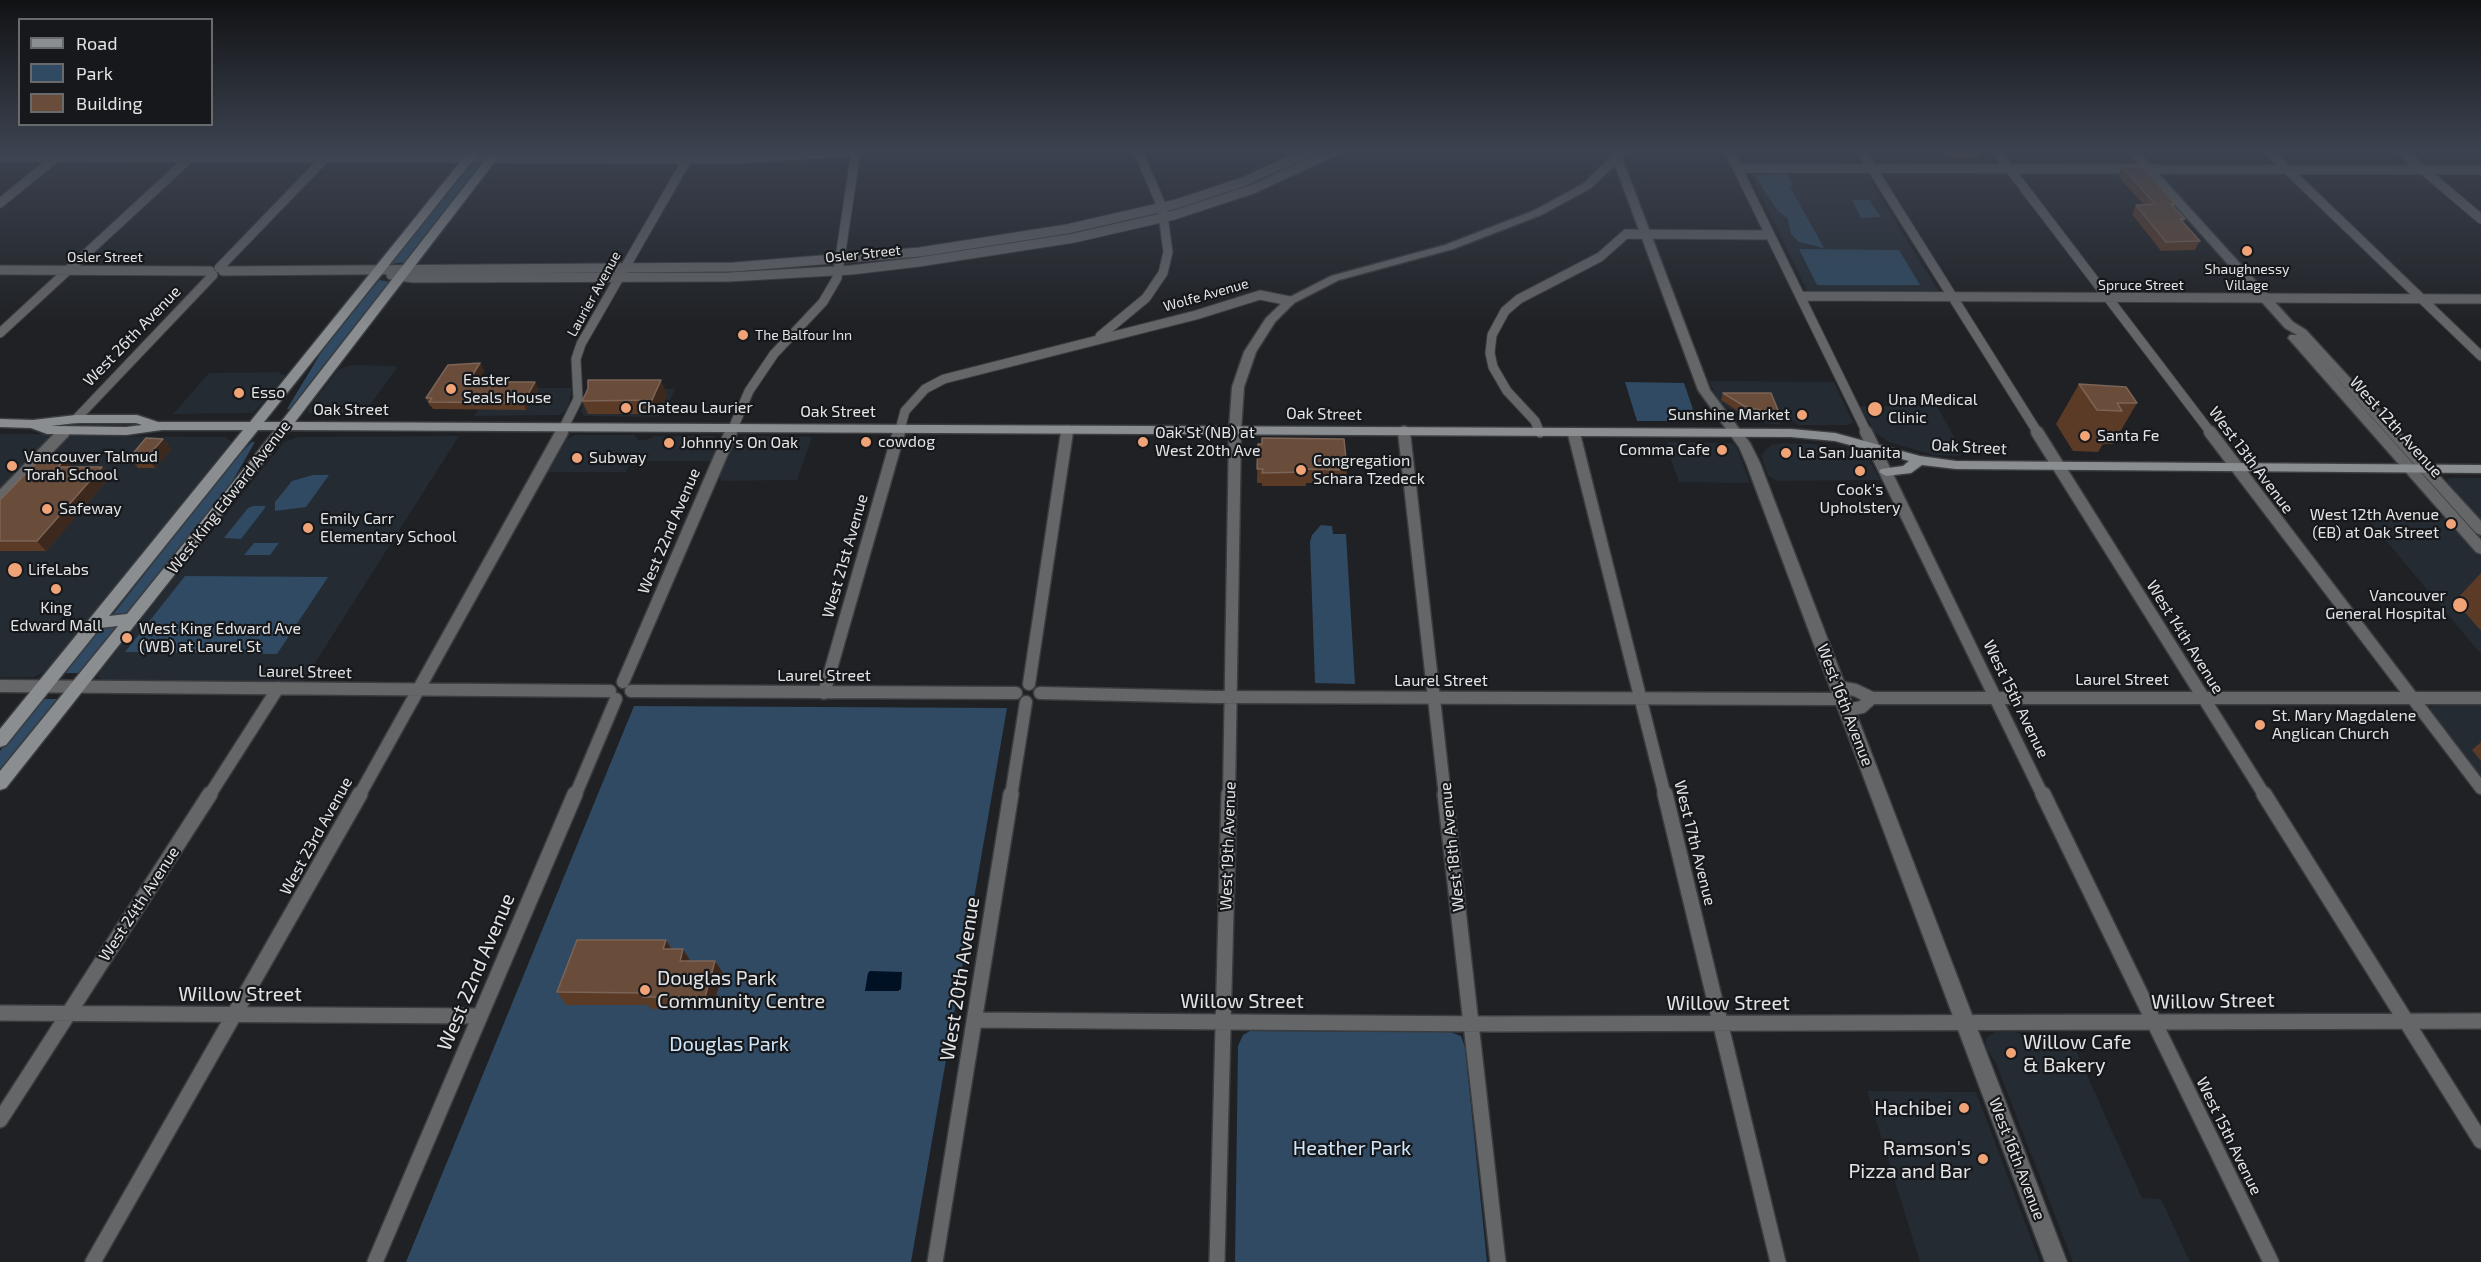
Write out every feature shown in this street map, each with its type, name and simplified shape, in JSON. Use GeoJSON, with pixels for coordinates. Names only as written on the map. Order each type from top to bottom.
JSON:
{"type":"FeatureCollection","features":[{"type":"Feature","properties":{"kind":"main road","name":"West King Edward Avenue"},"geometry":{"type":"LineString","coordinates":[[0,741],[428,210]]}},
{"type":"Feature","properties":{"kind":"main road","name":"West King Edward Avenue"},"geometry":{"type":"LineString","coordinates":[[0,783],[132,620],[453,210]]}},
{"type":"Feature","properties":{"kind":"main road","name":"Oak Street"},"geometry":{"type":"LineString","coordinates":[[0,423],[33,424],[76,419],[137,419],[162,426]]}},
{"type":"Feature","properties":{"kind":"main road","name":"Oak Street"},"geometry":{"type":"LineString","coordinates":[[33,424],[47,430],[65,431],[126,431],[162,426],[565,426],[1820,434],[1920,460],[1956,465],[2481,469]]}},
{"type":"Feature","properties":{"kind":"main road"},"geometry":{"type":"LineString","coordinates":[[1886,472],[1905,470],[1920,460]]}},
{"type":"Feature","properties":{"kind":"main road"},"geometry":{"type":"LineString","coordinates":[[94,624],[132,620]]}},
{"type":"Feature","properties":{"kind":"street"},"geometry":{"type":"LineString","coordinates":[[0,333],[133,210]]}},
{"type":"Feature","properties":{"kind":"street","name":"West 26th Avenue"},"geometry":{"type":"LineString","coordinates":[[76,419],[274,210]]}},
{"type":"Feature","properties":{"kind":"street","name":"Laurier Avenue"},"geometry":{"type":"LineString","coordinates":[[565,426],[579,392],[575,367],[578,352],[658,210]]}},
{"type":"Feature","properties":{"kind":"street","name":"West 22nd Avenue"},"geometry":{"type":"LineString","coordinates":[[627,686],[732,427],[756,378],[784,343],[823,302],[839,271],[848,210]]}},
{"type":"Feature","properties":{"kind":"street","name":"Osler Street"},"geometry":{"type":"LineString","coordinates":[[0,270],[379,271],[408,268],[734,267],[841,260],[996,242],[1067,229],[1150,210]]}},
{"type":"Feature","properties":{"kind":"street"},"geometry":{"type":"LineString","coordinates":[[1095,340],[1146,298],[1163,273],[1168,252],[1163,210]]}},
{"type":"Feature","properties":{"kind":"street","name":"Osler Street"},"geometry":{"type":"LineString","coordinates":[[379,271],[399,278],[619,278],[729,277],[839,271],[985,253],[1074,238],[1187,210]]}},
{"type":"Feature","properties":{"kind":"street"},"geometry":{"type":"LineString","coordinates":[[1235,430],[1238,387],[1250,352],[1270,320],[1290,301],[1335,278],[1449,247],[1513,224],[1542,210]]}},
{"type":"Feature","properties":{"kind":"street","name":"West 16th Avenue"},"geometry":{"type":"LineString","coordinates":[[1637,210],[1704,390],[1737,434],[1755,469],[2056,1262]]}},
{"type":"Feature","properties":{"kind":"street","name":"West 15th Avenue"},"geometry":{"type":"LineString","coordinates":[[1757,210],[2271,1262]]}},
{"type":"Feature","properties":{"kind":"street","name":"West 14th Avenue"},"geometry":{"type":"LineString","coordinates":[[1898,210],[2481,1140]]}},
{"type":"Feature","properties":{"kind":"street","name":"West 13th Avenue"},"geometry":{"type":"LineString","coordinates":[[2041,210],[2481,788]]}},
{"type":"Feature","properties":{"kind":"street","name":"West 12th Avenue"},"geometry":{"type":"LineString","coordinates":[[2185,210],[2289,325],[2302,333],[2481,530]]}},
{"type":"Feature","properties":{"kind":"street"},"geometry":{"type":"LineString","coordinates":[[2329,210],[2481,356]]}},
{"type":"Feature","properties":{"kind":"street"},"geometry":{"type":"LineString","coordinates":[[1540,433],[1535,421],[1507,391],[1493,367],[1490,353],[1492,335],[1505,311],[1519,299],[1600,257],[1623,236],[1645,234],[1769,235]]}},
{"type":"Feature","properties":{"kind":"street","name":"Wolfe Avenue"},"geometry":{"type":"LineString","coordinates":[[899,429],[909,404],[930,385],[1196,315],[1260,295],[1290,301]]}},
{"type":"Feature","properties":{"kind":"street","name":"Spruce Street"},"geometry":{"type":"LineString","coordinates":[[1800,296],[2481,299]]}},
{"type":"Feature","properties":{"kind":"street","name":"West 12th Avenue"},"geometry":{"type":"LineString","coordinates":[[2289,325],[2289,333],[2481,549]]}},
{"type":"Feature","properties":{"kind":"street","name":"West 23rd Avenue"},"geometry":{"type":"LineString","coordinates":[[93,1262],[235,1015],[565,426]]}},
{"type":"Feature","properties":{"kind":"street","name":"West 21st Avenue"},"geometry":{"type":"LineString","coordinates":[[824,693],[899,429]]}},
{"type":"Feature","properties":{"kind":"street"},"geometry":{"type":"LineString","coordinates":[[1029,684],[1067,430]]}},
{"type":"Feature","properties":{"kind":"street","name":"West 19th Avenue"},"geometry":{"type":"LineString","coordinates":[[1217,1262],[1232,697],[1235,430]]}},
{"type":"Feature","properties":{"kind":"street"},"geometry":{"type":"LineString","coordinates":[[0,498],[65,431]]}},
{"type":"Feature","properties":{"kind":"street","name":"West 18th Avenue"},"geometry":{"type":"LineString","coordinates":[[1404,432],[1436,697],[1498,1262]]}},
{"type":"Feature","properties":{"kind":"street","name":"West 17th Avenue"},"geometry":{"type":"LineString","coordinates":[[1574,434],[1641,697],[1778,1262]]}},
{"type":"Feature","properties":{"kind":"street"},"geometry":{"type":"LineString","coordinates":[[1029,684],[1037,687],[1040,693],[1035,699],[1021,698],[1020,687],[1029,684]]}},
{"type":"Feature","properties":{"kind":"street"},"geometry":{"type":"LineString","coordinates":[[613,695],[615,685],[627,686]]}},
{"type":"Feature","properties":{"kind":"street","name":"Laurel Street"},"geometry":{"type":"LineString","coordinates":[[0,686],[418,690],[613,695]]}},
{"type":"Feature","properties":{"kind":"street","name":"Laurel Street"},"geometry":{"type":"LineString","coordinates":[[627,686],[1021,698]]}},
{"type":"Feature","properties":{"kind":"street","name":"West 24th Avenue"},"geometry":{"type":"LineString","coordinates":[[0,1120],[278,688]]}},
{"type":"Feature","properties":{"kind":"street","name":"Laurel Street"},"geometry":{"type":"LineString","coordinates":[[1842,698],[1855,690],[1872,698],[2203,696],[2481,698]]}},
{"type":"Feature","properties":{"kind":"street","name":"Laurel Street"},"geometry":{"type":"LineString","coordinates":[[1040,693],[1232,697],[1842,698],[1862,706],[1872,698]]}},
{"type":"Feature","properties":{"kind":"street","name":"West 22nd Avenue"},"geometry":{"type":"LineString","coordinates":[[375,1262],[613,695]]}},
{"type":"Feature","properties":{"kind":"street","name":"West 20th Avenue"},"geometry":{"type":"LineString","coordinates":[[935,1262],[974,1020],[1021,698]]}},
{"type":"Feature","properties":{"kind":"street","name":"Willow Street"},"geometry":{"type":"LineString","coordinates":[[0,1013],[480,1016]]}},
{"type":"Feature","properties":{"kind":"street","name":"Willow Street"},"geometry":{"type":"LineString","coordinates":[[974,1020],[1472,1023],[2481,1022]]}},
{"type":"Feature","properties":{"kind":"shaded area"},"geometry":{"type":"Polygon","coordinates":[[[1768,210],[1888,210],[1939,292],[1808,292],[1768,210]]]}},
{"type":"Feature","properties":{"kind":"shaded area"},"geometry":{"type":"Polygon","coordinates":[[[350,365],[398,366],[363,415],[308,413],[308,409],[338,370],[350,365]]]}},
{"type":"Feature","properties":{"kind":"shaded area"},"geometry":{"type":"Polygon","coordinates":[[[280,372],[279,374],[286,375],[253,413],[173,414],[209,373],[280,372]]]}},
{"type":"Feature","properties":{"kind":"shaded area"},"geometry":{"type":"Polygon","coordinates":[[[1709,381],[1834,382],[1853,422],[1849,425],[1798,425],[1791,420],[1782,420],[1780,425],[1757,422],[1742,417],[1719,402],[1709,381]]]}},
{"type":"Feature","properties":{"kind":"shaded area"},"geometry":{"type":"Polygon","coordinates":[[[491,388],[572,388],[568,409],[560,415],[474,416],[491,388]]]}},
{"type":"Feature","properties":{"kind":"shaded area"},"geometry":{"type":"Polygon","coordinates":[[[586,388],[675,389],[664,413],[656,417],[584,416],[581,411],[586,388]]]}},
{"type":"Feature","properties":{"kind":"shaded area"},"geometry":{"type":"Polygon","coordinates":[[[1860,406],[1937,406],[1963,453],[1959,456],[1933,455],[1889,442],[1875,433],[1860,406]]]}},
{"type":"Feature","properties":{"kind":"shaded area","name":"Vancouver Talmud Torah School"},"geometry":{"type":"Polygon","coordinates":[[[0,434],[46,434],[51,437],[0,492],[0,434]]]}},
{"type":"Feature","properties":{"kind":"shaded area"},"geometry":{"type":"Polygon","coordinates":[[[575,435],[635,435],[638,440],[647,440],[654,436],[713,436],[719,443],[712,461],[631,461],[626,472],[548,472],[567,439],[575,435]]]}},
{"type":"Feature","properties":{"kind":"shaded area","name":"King Edward Mall"},"geometry":{"type":"Polygon","coordinates":[[[70,436],[225,437],[232,442],[46,671],[34,677],[0,677],[0,507],[63,440],[70,436]]]}},
{"type":"Feature","properties":{"kind":"shaded area","name":"Emily Carr Elementary School"},"geometry":{"type":"Polygon","coordinates":[[[459,436],[303,682],[104,680],[98,677],[100,671],[284,442],[297,437],[459,436]]]}},
{"type":"Feature","properties":{"kind":"shaded area"},"geometry":{"type":"Polygon","coordinates":[[[740,437],[812,437],[797,480],[722,481],[719,477],[731,445],[740,437]]]}},
{"type":"Feature","properties":{"kind":"shaded area"},"geometry":{"type":"Polygon","coordinates":[[[1668,442],[1732,443],[1737,448],[1750,483],[1679,482],[1666,446],[1668,442]]]}},
{"type":"Feature","properties":{"kind":"shaded area"},"geometry":{"type":"Polygon","coordinates":[[[1812,444],[1856,452],[1868,458],[1880,480],[1778,481],[1768,476],[1761,455],[1771,445],[1812,444]]]}},
{"type":"Feature","properties":{"kind":"shaded area"},"geometry":{"type":"Polygon","coordinates":[[[2481,478],[2481,519],[2448,484],[2447,479],[2481,478]]]}},
{"type":"Feature","properties":{"kind":"shaded area","name":"Vancouver General Hospital"},"geometry":{"type":"Polygon","coordinates":[[[2367,518],[2448,518],[2481,556],[2481,654],[2367,518]]]}},
{"type":"Feature","properties":{"kind":"shaded area"},"geometry":{"type":"Polygon","coordinates":[[[2481,705],[2481,777],[2432,713],[2430,707],[2481,705]]]}},
{"type":"Feature","properties":{"kind":"shaded area"},"geometry":{"type":"Polygon","coordinates":[[[870,971],[902,972],[901,989],[898,991],[865,991],[870,971]]]}},
{"type":"Feature","properties":{"kind":"shaded area"},"geometry":{"type":"Polygon","coordinates":[[[1995,1032],[2016,1032],[2025,1037],[2070,1037],[2142,1198],[2161,1199],[2190,1262],[2073,1262],[1995,1061],[1986,1048],[1986,1038],[1995,1032]]]}},
{"type":"Feature","properties":{"kind":"shaded area"},"geometry":{"type":"Polygon","coordinates":[[[1867,1091],[1976,1092],[2040,1262],[1920,1262],[1867,1091]]]}},
{"type":"Feature","properties":{"kind":"green space"},"geometry":{"type":"Polygon","coordinates":[[[433,210],[448,210],[407,262],[390,264],[433,210]]]}},
{"type":"Feature","properties":{"kind":"green space"},"geometry":{"type":"Polygon","coordinates":[[[1803,210],[1824,248],[1799,242],[1791,234],[1788,219],[1778,211],[1803,210]]]}},
{"type":"Feature","properties":{"kind":"green space"},"geometry":{"type":"Polygon","coordinates":[[[1857,210],[1876,210],[1881,217],[1861,218],[1857,210]]]}},
{"type":"Feature","properties":{"kind":"green space"},"geometry":{"type":"Polygon","coordinates":[[[1799,249],[1899,250],[1920,285],[1817,285],[1799,249]]]}},
{"type":"Feature","properties":{"kind":"green space"},"geometry":{"type":"Polygon","coordinates":[[[379,280],[391,282],[292,409],[287,409],[325,346],[379,280]]]}},
{"type":"Feature","properties":{"kind":"green space"},"geometry":{"type":"Polygon","coordinates":[[[1625,382],[1684,383],[1697,421],[1637,421],[1625,382]]]}},
{"type":"Feature","properties":{"kind":"green space"},"geometry":{"type":"Polygon","coordinates":[[[252,442],[255,442],[228,489],[128,614],[111,617],[236,457],[252,442]]]}},
{"type":"Feature","properties":{"kind":"green space"},"geometry":{"type":"Polygon","coordinates":[[[313,475],[329,475],[306,507],[275,511],[275,502],[292,481],[313,475]]]}},
{"type":"Feature","properties":{"kind":"green space"},"geometry":{"type":"Polygon","coordinates":[[[265,506],[265,508],[241,539],[224,538],[248,508],[265,506]]]}},
{"type":"Feature","properties":{"kind":"green space"},"geometry":{"type":"Polygon","coordinates":[[[1321,525],[1332,526],[1333,534],[1346,534],[1355,684],[1315,683],[1310,542],[1312,535],[1321,525]]]}},
{"type":"Feature","properties":{"kind":"green space"},"geometry":{"type":"Polygon","coordinates":[[[254,543],[279,543],[270,555],[244,555],[254,543]]]}},
{"type":"Feature","properties":{"kind":"green space"},"geometry":{"type":"Polygon","coordinates":[[[185,576],[328,577],[277,654],[125,652],[185,576]]]}},
{"type":"Feature","properties":{"kind":"green space"},"geometry":{"type":"Polygon","coordinates":[[[119,626],[92,661],[78,673],[63,673],[98,630],[119,626]]]}},
{"type":"Feature","properties":{"kind":"green space"},"geometry":{"type":"Polygon","coordinates":[[[42,699],[57,699],[49,714],[0,774],[0,751],[42,699]]]}},
{"type":"Feature","properties":{"kind":"green space","name":"Douglas Park"},"geometry":{"type":"Polygon","coordinates":[[[634,706],[1007,708],[911,1262],[406,1262],[634,706]]]}},
{"type":"Feature","properties":{"kind":"green space","name":"Heather Park"},"geometry":{"type":"Polygon","coordinates":[[[1250,1031],[1450,1032],[1461,1036],[1465,1047],[1487,1262],[1235,1262],[1238,1046],[1243,1035],[1250,1031]]]}},
{"type":"Feature","properties":{"kind":"building"},"geometry":{"type":"Polygon","coordinates":[[[2140,210],[2177,210],[2185,219],[2180,219],[2200,241],[2166,242],[2140,210]]]}},
{"type":"Feature","properties":{"kind":"building"},"geometry":{"type":"Polygon","coordinates":[[[480,363],[468,382],[535,382],[523,403],[429,402],[432,398],[426,398],[448,365],[480,363]]]}},
{"type":"Feature","properties":{"kind":"building"},"geometry":{"type":"Polygon","coordinates":[[[588,380],[661,380],[652,400],[582,401],[588,389],[588,380]]]}},
{"type":"Feature","properties":{"kind":"building"},"geometry":{"type":"Polygon","coordinates":[[[2079,384],[2126,387],[2137,403],[2117,403],[2122,411],[2097,410],[2079,384]]]}},
{"type":"Feature","properties":{"kind":"building"},"geometry":{"type":"Polygon","coordinates":[[[1723,393],[1771,393],[1780,415],[1744,406],[1723,393]]]}},
{"type":"Feature","properties":{"kind":"building"},"geometry":{"type":"Polygon","coordinates":[[[146,438],[163,439],[147,457],[130,457],[146,438]]]}},
{"type":"Feature","properties":{"kind":"building"},"geometry":{"type":"Polygon","coordinates":[[[1262,438],[1344,439],[1347,470],[1307,469],[1306,472],[1262,473],[1263,469],[1257,469],[1258,444],[1262,444],[1262,438]]]}},
{"type":"Feature","properties":{"kind":"building","name":"Safeway"},"geometry":{"type":"Polygon","coordinates":[[[40,459],[65,459],[58,467],[102,467],[37,541],[0,541],[0,500],[40,459]]]}},
{"type":"Feature","properties":{"kind":"building","name":"Douglas Park Community Centre"},"geometry":{"type":"Polygon","coordinates":[[[577,940],[666,940],[663,949],[683,949],[680,961],[715,961],[705,997],[643,997],[644,993],[557,992],[577,940]]]}},
{"type":"Feature","properties":{"kind":"place","name":"Shaughnessy Village"},"geometry":{"type":"Point","coordinates":[2247,251]}},
{"type":"Feature","properties":{"kind":"place","name":"The Balfour Inn"},"geometry":{"type":"Point","coordinates":[743,335]}},
{"type":"Feature","properties":{"kind":"place","name":"Easter Seals House"},"geometry":{"type":"Point","coordinates":[451,389]}},
{"type":"Feature","properties":{"kind":"place","name":"Esso"},"geometry":{"type":"Point","coordinates":[239,393]}},
{"type":"Feature","properties":{"kind":"place","name":"Chateau Laurier"},"geometry":{"type":"Point","coordinates":[626,408]}},
{"type":"Feature","properties":{"kind":"place","name":"Una Medical Clinic"},"geometry":{"type":"Point","coordinates":[1875,409]}},
{"type":"Feature","properties":{"kind":"place","name":"Sunshine Market"},"geometry":{"type":"Point","coordinates":[1802,415]}},
{"type":"Feature","properties":{"kind":"place","name":"Santa Fe"},"geometry":{"type":"Point","coordinates":[2085,436]}},
{"type":"Feature","properties":{"kind":"place","name":"cowdog"},"geometry":{"type":"Point","coordinates":[866,442]}},
{"type":"Feature","properties":{"kind":"place","name":"Oak St (NB) at West 20th Ave"},"geometry":{"type":"Point","coordinates":[1143,442]}},
{"type":"Feature","properties":{"kind":"place","name":"Johnny's On Oak"},"geometry":{"type":"Point","coordinates":[669,443]}},
{"type":"Feature","properties":{"kind":"place","name":"Comma Cafe"},"geometry":{"type":"Point","coordinates":[1722,450]}},
{"type":"Feature","properties":{"kind":"place","name":"La San Juanita"},"geometry":{"type":"Point","coordinates":[1786,453]}},
{"type":"Feature","properties":{"kind":"place","name":"Subway"},"geometry":{"type":"Point","coordinates":[577,458]}},
{"type":"Feature","properties":{"kind":"place","name":"Vancouver Talmud Torah School"},"geometry":{"type":"Point","coordinates":[12,466]}},
{"type":"Feature","properties":{"kind":"place","name":"Congregation Schara Tzedeck"},"geometry":{"type":"Point","coordinates":[1301,470]}},
{"type":"Feature","properties":{"kind":"place","name":"Cook's Upholstery"},"geometry":{"type":"Point","coordinates":[1860,471]}},
{"type":"Feature","properties":{"kind":"place","name":"Safeway"},"geometry":{"type":"Point","coordinates":[47,509]}},
{"type":"Feature","properties":{"kind":"place","name":"West 12th Avenue (EB) at Oak Street"},"geometry":{"type":"Point","coordinates":[2451,524]}},
{"type":"Feature","properties":{"kind":"place","name":"Emily Carr Elementary School"},"geometry":{"type":"Point","coordinates":[308,528]}},
{"type":"Feature","properties":{"kind":"place","name":"LifeLabs"},"geometry":{"type":"Point","coordinates":[15,570]}},
{"type":"Feature","properties":{"kind":"place","name":"King Edward Mall"},"geometry":{"type":"Point","coordinates":[56,589]}},
{"type":"Feature","properties":{"kind":"place","name":"Vancouver General Hospital"},"geometry":{"type":"Point","coordinates":[2460,605]}},
{"type":"Feature","properties":{"kind":"place","name":"West King Edward Ave (WB) at Laurel St"},"geometry":{"type":"Point","coordinates":[127,638]}},
{"type":"Feature","properties":{"kind":"place","name":"St. Mary Magdalene Anglican Church"},"geometry":{"type":"Point","coordinates":[2260,725]}},
{"type":"Feature","properties":{"kind":"place","name":"Douglas Park Community Centre"},"geometry":{"type":"Point","coordinates":[645,990]}},
{"type":"Feature","properties":{"kind":"place","name":"Willow Cafe & Bakery"},"geometry":{"type":"Point","coordinates":[2011,1053]}},
{"type":"Feature","properties":{"kind":"place","name":"Hachibei"},"geometry":{"type":"Point","coordinates":[1964,1108]}},
{"type":"Feature","properties":{"kind":"place","name":"Ramson's Pizza and Bar"},"geometry":{"type":"Point","coordinates":[1983,1159]}}]}
